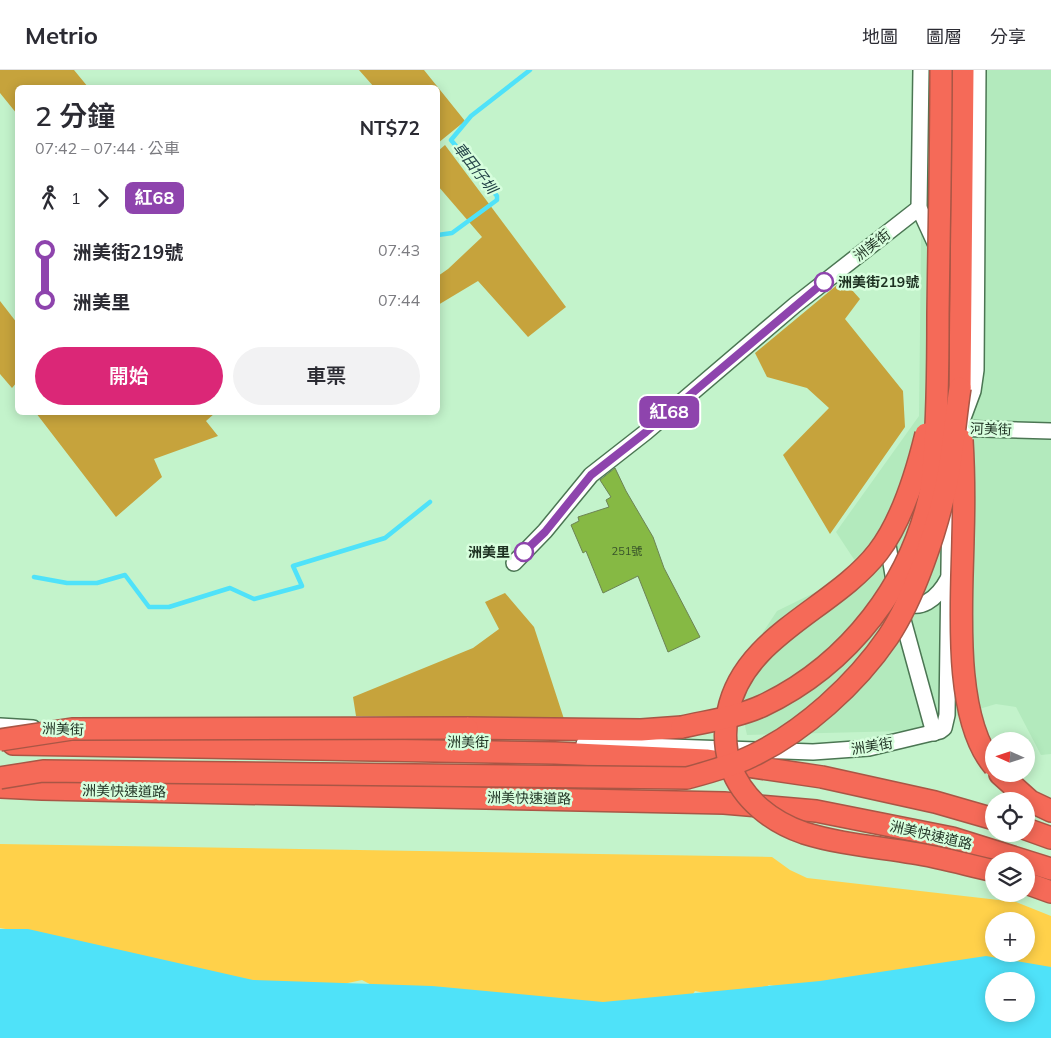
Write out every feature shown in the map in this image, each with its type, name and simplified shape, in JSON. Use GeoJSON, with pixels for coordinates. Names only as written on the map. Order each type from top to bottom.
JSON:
{"type":"FeatureCollection","features":[{"type":"Feature","properties":{"kind":"highway"},"geometry":{"type":"LineString","coordinates":[[0,740],[72,729],[386,727],[641,730],[682,727],[761,706],[799,685],[830,661],[864,628],[885,602],[904,569],[920,529],[931,488],[938,424],[941,70]]}},
{"type":"Feature","properties":{"kind":"highway"},"geometry":{"type":"LineString","coordinates":[[963,70],[960,388],[964,483],[961,619],[964,675],[968,705],[977,736],[985,753]]}},
{"type":"Feature","properties":{"kind":"highway"},"geometry":{"type":"LineString","coordinates":[[0,778],[43,771],[687,778],[752,757],[780,740],[828,704],[862,669],[888,637],[922,568],[944,494],[960,388]]}},
{"type":"Feature","properties":{"kind":"highway"},"geometry":{"type":"LineString","coordinates":[[937,389],[921,455],[896,523],[879,552],[858,574],[759,653],[742,676],[730,700],[724,730],[727,755],[734,776],[748,798],[770,817],[804,833],[915,853],[985,869]]}},
{"type":"Feature","properties":{"kind":"highway"},"geometry":{"type":"LineString","coordinates":[[0,744],[555,753],[706,760],[822,777],[935,802],[985,816]]}},
{"type":"Feature","properties":{"kind":"highway"},"geometry":{"type":"LineString","coordinates":[[1009,782],[1030,801],[1051,810]]}},
{"type":"Feature","properties":{"kind":"highway","name":"洲美快速道路"},"geometry":{"type":"LineString","coordinates":[[0,787],[52,790],[724,803],[816,811],[952,838],[1051,869]]}},
{"type":"Feature","properties":{"kind":"highway"},"geometry":{"type":"LineString","coordinates":[[1035,832],[1051,838]]}},
{"type":"Feature","properties":{"kind":"highway"},"geometry":{"type":"LineString","coordinates":[[1035,886],[1051,892]]}},
{"type":"Feature","properties":{"kind":"street"},"geometry":{"type":"LineString","coordinates":[[921,70],[919,208],[933,236],[944,273],[948,307],[947,341],[940,398],[931,427],[898,492],[889,522],[888,545],[896,592],[934,733],[944,728],[947,715],[950,467],[959,428],[973,391],[976,370],[978,70]]}},
{"type":"Feature","properties":{"kind":"street","name":"洲美街"},"geometry":{"type":"LineString","coordinates":[[514,563],[545,532],[591,475],[646,432],[796,305],[919,208]]}},
{"type":"Feature","properties":{"kind":"street","name":"河美街"},"geometry":{"type":"LineString","coordinates":[[931,427],[1051,431]]}},
{"type":"Feature","properties":{"kind":"street"},"geometry":{"type":"LineString","coordinates":[[896,592],[903,600],[914,604],[925,604],[935,599],[942,591],[948,578]]}},
{"type":"Feature","properties":{"kind":"street","name":"洲美街"},"geometry":{"type":"LineString","coordinates":[[0,726],[340,740],[622,745],[813,752],[869,748],[934,733]]}},
{"type":"Feature","properties":{"kind":"shaded area"},"geometry":{"type":"Polygon","coordinates":[[[0,70],[74,70],[86,85],[15,85],[15,112],[0,93],[0,70]]]}},
{"type":"Feature","properties":{"kind":"shaded area"},"geometry":{"type":"Polygon","coordinates":[[[359,70],[424,70],[436,85],[372,85],[359,70]]]}},
{"type":"Feature","properties":{"kind":"shaded area"},"geometry":{"type":"Polygon","coordinates":[[[923,70],[1051,70],[1051,754],[1041,755],[1035,743],[1035,732],[1029,732],[1016,707],[996,704],[905,731],[747,735],[734,676],[777,611],[861,570],[836,532],[919,416],[923,70]]]}},
{"type":"Feature","properties":{"kind":"shaded area"},"geometry":{"type":"Polygon","coordinates":[[[440,90],[465,121],[440,141],[440,90]]]}},
{"type":"Feature","properties":{"kind":"shaded area"},"geometry":{"type":"Polygon","coordinates":[[[445,145],[566,307],[528,337],[478,281],[440,304],[440,275],[482,237],[440,188],[440,149],[445,145]]]}},
{"type":"Feature","properties":{"kind":"shaded area"},"geometry":{"type":"Polygon","coordinates":[[[843,280],[860,299],[845,319],[903,391],[905,427],[830,534],[783,455],[829,408],[807,388],[767,377],[755,353],[843,280]]]}},
{"type":"Feature","properties":{"kind":"shaded area"},"geometry":{"type":"Polygon","coordinates":[[[0,301],[15,320],[15,384],[12,388],[0,374],[0,301]]]}},
{"type":"Feature","properties":{"kind":"shaded area"},"geometry":{"type":"Polygon","coordinates":[[[38,415],[213,415],[206,421],[218,436],[154,459],[162,477],[116,517],[38,415]]]}},
{"type":"Feature","properties":{"kind":"shaded area"},"geometry":{"type":"Polygon","coordinates":[[[505,593],[534,627],[564,719],[356,716],[353,697],[473,648],[499,629],[485,602],[505,593]]]}},
{"type":"Feature","properties":{"kind":"shaded area"},"geometry":{"type":"Polygon","coordinates":[[[0,844],[772,857],[790,870],[807,878],[985,898],[985,902],[1016,902],[1051,916],[1051,979],[1035,975],[1035,972],[1023,972],[1007,968],[786,988],[769,985],[742,996],[724,996],[695,991],[684,1007],[385,992],[362,980],[343,984],[277,988],[0,928],[0,844]]]}},
{"type":"Feature","properties":{"kind":"water"},"geometry":{"type":"Polygon","coordinates":[[[0,929],[28,929],[253,980],[432,986],[603,1002],[820,981],[985,956],[985,962],[1021,962],[1051,967],[1051,1038],[0,1038],[0,929]]]}},
{"type":"Feature","properties":{"kind":"building"},"geometry":{"type":"Polygon","coordinates":[[[615,468],[653,537],[664,568],[700,637],[668,652],[638,576],[603,593],[586,551],[583,553],[571,525],[579,521],[578,517],[609,507],[606,500],[611,497],[600,480],[615,468]]]}},
{"type":"Feature","properties":{"kind":"waterway","name":"車田仔圳"},"geometry":{"type":"LineString","coordinates":[[440,235],[452,233],[497,200],[497,196],[451,140],[471,116],[530,70]]}},
{"type":"Feature","properties":{"kind":"waterway"},"geometry":{"type":"LineString","coordinates":[[34,577],[67,583],[97,583],[125,575],[149,607],[169,607],[230,588],[254,599],[302,586],[293,566],[385,538],[430,502]]}},
{"type":"Feature","properties":{"kind":"bus line","name":"紅68"},"geometry":{"type":"LineString","coordinates":[[524,552],[545,532],[591,475],[646,432],[824,282]]}},
{"type":"Feature","properties":{"kind":"place","name":"洲美街219號"},"geometry":{"type":"Point","coordinates":[824,282]}},
{"type":"Feature","properties":{"kind":"place","name":"洲美里"},"geometry":{"type":"Point","coordinates":[524,552]}}]}
